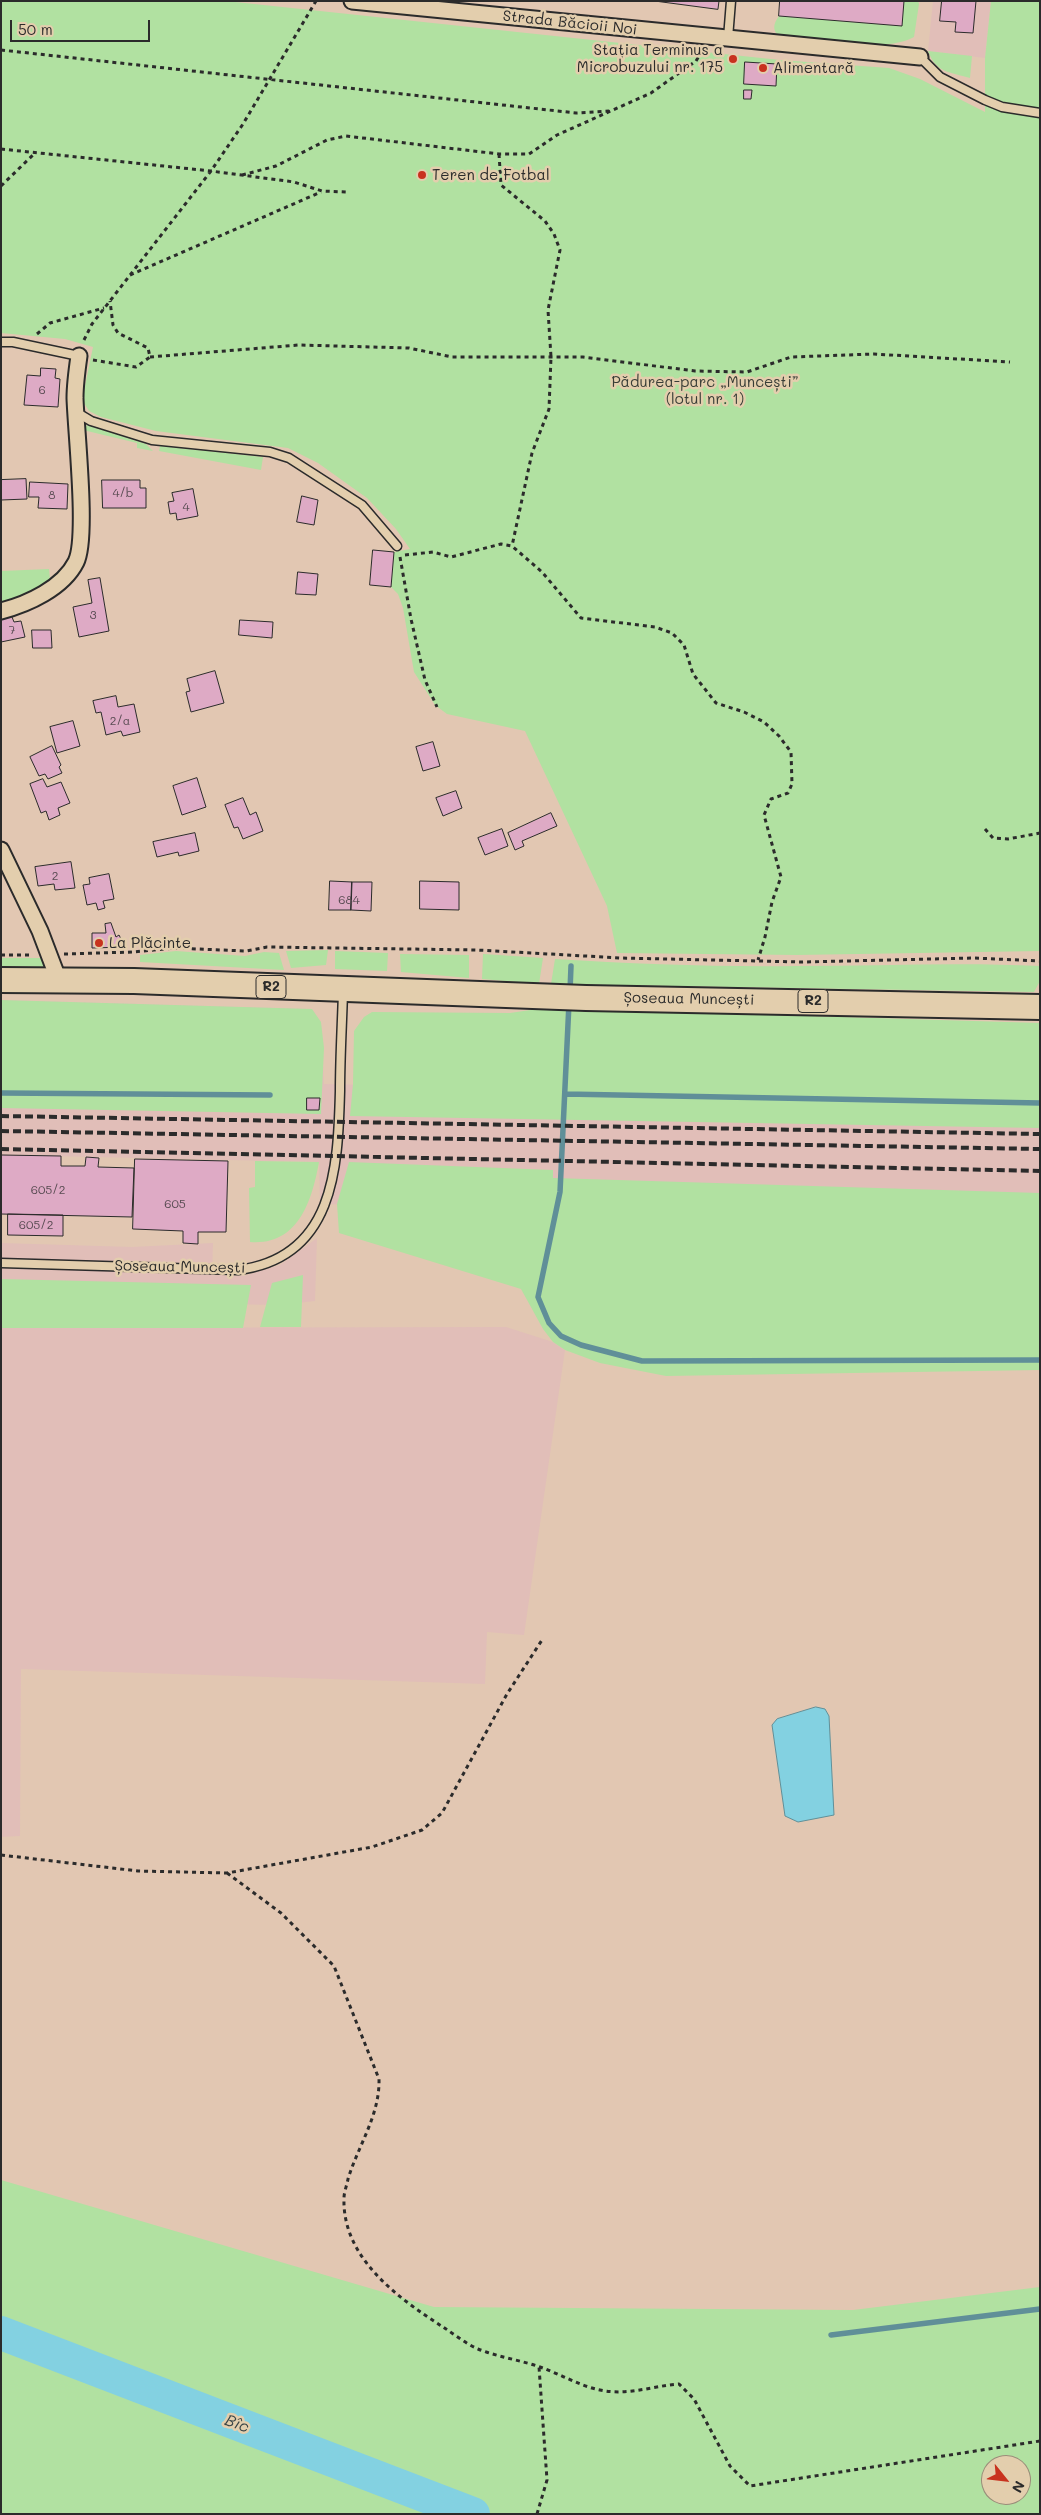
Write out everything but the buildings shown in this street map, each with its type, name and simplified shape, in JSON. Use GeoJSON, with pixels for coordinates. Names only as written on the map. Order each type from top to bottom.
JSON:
{"type":"FeatureCollection","features":[{"type":"Feature","properties":{"kind":"main road","name":"Șoseaua Muncești"},"geometry":{"type":"LineString","coordinates":[[1,980],[134,982],[586,998],[1038,1004]]}},
{"type":"Feature","properties":{"kind":"street","name":"Strada Băcioii Noi"},"geometry":{"type":"LineString","coordinates":[[352,1],[920,58]]}},
{"type":"Feature","properties":{"kind":"street"},"geometry":{"type":"LineString","coordinates":[[1,611],[38,596],[63,580],[77,560],[81,536],[76,412],[79,356]]}},
{"type":"Feature","properties":{"kind":"street"},"geometry":{"type":"LineString","coordinates":[[1,850],[40,931],[59,981]]}},
{"type":"Feature","properties":{"kind":"lane"},"geometry":{"type":"LineString","coordinates":[[728,38],[731,1]]}},
{"type":"Feature","properties":{"kind":"lane"},"geometry":{"type":"LineString","coordinates":[[920,58],[940,77],[986,100],[1002,107],[1040,113]]}},
{"type":"Feature","properties":{"kind":"lane"},"geometry":{"type":"LineString","coordinates":[[1,342],[25,344],[79,356]]}},
{"type":"Feature","properties":{"kind":"lane"},"geometry":{"type":"LineString","coordinates":[[76,412],[91,422],[152,440],[270,452],[284,456],[320,476],[362,505],[397,546]]}},
{"type":"Feature","properties":{"kind":"lane","name":"Șoseaua Muncești"},"geometry":{"type":"LineString","coordinates":[[1,1262],[238,1270],[260,1267],[278,1259],[293,1248],[312,1226],[324,1208],[333,1182],[339,1122],[343,990]]}},
{"type":"Feature","properties":{"kind":"path"},"geometry":{"type":"LineString","coordinates":[[316,1],[243,124],[211,170],[105,308],[84,340],[79,356],[136,367],[150,357],[299,346],[409,348],[452,357],[583,357],[695,371],[747,372],[791,357],[800,356],[874,354],[1010,362]]}},
{"type":"Feature","properties":{"kind":"path"},"geometry":{"type":"LineString","coordinates":[[242,175],[276,166],[328,140],[346,136],[499,154],[529,154],[557,135],[651,93],[696,61],[710,36]]}},
{"type":"Feature","properties":{"kind":"path"},"geometry":{"type":"LineString","coordinates":[[1,50],[576,113],[610,111]]}},
{"type":"Feature","properties":{"kind":"path"},"geometry":{"type":"LineString","coordinates":[[1,148],[211,170],[294,182],[322,191],[346,192]]}},
{"type":"Feature","properties":{"kind":"path"},"geometry":{"type":"LineString","coordinates":[[1,186],[35,152]]}},
{"type":"Feature","properties":{"kind":"path"},"geometry":{"type":"LineString","coordinates":[[499,154],[501,185],[545,221],[554,234],[560,250],[548,310],[552,357],[549,409],[532,453],[512,546]]}},
{"type":"Feature","properties":{"kind":"path"},"geometry":{"type":"LineString","coordinates":[[129,276],[322,191]]}},
{"type":"Feature","properties":{"kind":"path"},"geometry":{"type":"LineString","coordinates":[[110,301],[113,325],[118,333],[148,348],[150,357]]}},
{"type":"Feature","properties":{"kind":"path"},"geometry":{"type":"LineString","coordinates":[[25,344],[50,323],[105,308]]}},
{"type":"Feature","properties":{"kind":"path"},"geometry":{"type":"LineString","coordinates":[[437,707],[425,680],[410,619],[400,556],[433,552],[451,557],[501,544],[512,546],[542,572],[581,618],[655,627],[672,633],[684,645],[693,674],[716,703],[744,712],[764,722],[779,736],[791,752],[792,784],[788,793],[771,798],[764,815],[781,877],[772,902],[765,938],[758,960]]}},
{"type":"Feature","properties":{"kind":"path"},"geometry":{"type":"LineString","coordinates":[[984,829],[993,838],[1008,839],[1040,833]]}},
{"type":"Feature","properties":{"kind":"path"},"geometry":{"type":"LineString","coordinates":[[196,944],[198,949]]}},
{"type":"Feature","properties":{"kind":"path"},"geometry":{"type":"LineString","coordinates":[[1,954],[133,952],[175,948],[246,951],[274,947],[476,950],[621,958],[803,962],[974,958],[1040,962]]}},
{"type":"Feature","properties":{"kind":"path"},"geometry":{"type":"LineString","coordinates":[[1,1855],[138,1872],[227,1873],[372,1847],[422,1830],[442,1813],[507,1694],[542,1640]]}},
{"type":"Feature","properties":{"kind":"path"},"geometry":{"type":"LineString","coordinates":[[227,1873],[280,1913],[334,1966],[379,2079],[379,2095],[370,2123],[354,2160],[344,2197],[346,2225],[358,2251],[388,2289],[477,2348],[539,2367],[600,2390],[632,2393],[656,2386],[679,2384],[694,2399],[730,2466],[750,2486],[1040,2441]]}},
{"type":"Feature","properties":{"kind":"path"},"geometry":{"type":"LineString","coordinates":[[537,2514],[548,2480],[539,2367]]}},
{"type":"Feature","properties":{"kind":"shaded area"},"geometry":{"type":"Polygon","coordinates":[[[933,1],[991,1],[985,58],[928,51],[933,1]]]}},
{"type":"Feature","properties":{"kind":"shaded area"},"geometry":{"type":"Polygon","coordinates":[[[1,1000],[312,1009],[321,1022],[324,1084],[1040,1100],[1040,1218],[320,1204],[319,1162],[1,1155],[1,1000]]]}},
{"type":"Feature","properties":{"kind":"shaded area"},"geometry":{"type":"Polygon","coordinates":[[[317,1238],[315,1301],[278,1305],[1,1300],[1,1243],[132,1247],[213,1243],[212,1275],[244,1276],[280,1265],[317,1238]]]}},
{"type":"Feature","properties":{"kind":"shaded area"},"geometry":{"type":"Polygon","coordinates":[[[506,1327],[553,1342],[565,1350],[524,1635],[487,1632],[485,1684],[21,1669],[20,1836],[1,1837],[1,1328],[506,1327]]]}},
{"type":"Feature","properties":{"kind":"green space","name":"Pădurea-parc „Muncești” (lotul nr. 1)"},"geometry":{"type":"Polygon","coordinates":[[[1,1],[226,1],[780,60],[889,68],[920,79],[985,112],[985,58],[991,1],[1040,1],[1040,951],[797,955],[617,953],[607,906],[525,731],[447,714],[435,705],[414,672],[403,608],[398,594],[391,587],[394,552],[410,549],[396,529],[367,498],[318,463],[288,448],[156,431],[101,417],[89,411],[82,400],[93,347],[65,339],[1,333],[1,1]]]}},
{"type":"Feature","properties":{"kind":"green space"},"geometry":{"type":"Polygon","coordinates":[[[904,1],[918,1],[919,4],[914,37],[901,42],[885,45],[830,43],[780,37],[775,30],[779,16],[901,26],[904,1]]]}},
{"type":"Feature","properties":{"kind":"green space"},"geometry":{"type":"Polygon","coordinates":[[[928,51],[972,56],[970,78],[950,73],[940,68],[935,64],[928,51]]]}},
{"type":"Feature","properties":{"kind":"green space"},"geometry":{"type":"Polygon","coordinates":[[[87,425],[146,444],[153,451],[137,448],[137,443],[83,430],[87,425]]]}},
{"type":"Feature","properties":{"kind":"green space"},"geometry":{"type":"Polygon","coordinates":[[[160,446],[263,457],[261,470],[159,451],[160,446]]]}},
{"type":"Feature","properties":{"kind":"green space"},"geometry":{"type":"Polygon","coordinates":[[[49,569],[50,580],[35,591],[1,606],[1,571],[49,569]]]}},
{"type":"Feature","properties":{"kind":"green space"},"geometry":{"type":"Polygon","coordinates":[[[328,950],[326,965],[291,968],[286,951],[328,950]]]}},
{"type":"Feature","properties":{"kind":"green space"},"geometry":{"type":"Polygon","coordinates":[[[176,951],[245,956],[264,952],[279,953],[284,970],[140,962],[140,955],[176,951]]]}},
{"type":"Feature","properties":{"kind":"green space"},"geometry":{"type":"Polygon","coordinates":[[[335,951],[388,953],[387,971],[335,969],[335,951]]]}},
{"type":"Feature","properties":{"kind":"green space"},"geometry":{"type":"Polygon","coordinates":[[[400,954],[469,955],[469,978],[401,972],[400,954]]]}},
{"type":"Feature","properties":{"kind":"green space"},"geometry":{"type":"Polygon","coordinates":[[[483,954],[543,958],[539,984],[482,979],[483,954]]]}},
{"type":"Feature","properties":{"kind":"green space"},"geometry":{"type":"Polygon","coordinates":[[[1,958],[41,958],[44,967],[1,966],[1,958]]]}},
{"type":"Feature","properties":{"kind":"green space"},"geometry":{"type":"Polygon","coordinates":[[[555,959],[737,966],[949,964],[1040,966],[1040,981],[1034,992],[551,984],[555,959]]]}},
{"type":"Feature","properties":{"kind":"green space"},"geometry":{"type":"Polygon","coordinates":[[[1,1000],[312,1009],[321,1022],[324,1048],[321,1114],[1,1108],[1,1000]]]}},
{"type":"Feature","properties":{"kind":"green space"},"geometry":{"type":"Polygon","coordinates":[[[544,1008],[1040,1023],[1040,1128],[350,1116],[354,1031],[364,1017],[372,1012],[510,1013],[544,1008]]]}},
{"type":"Feature","properties":{"kind":"green space"},"geometry":{"type":"Polygon","coordinates":[[[255,1161],[319,1162],[307,1206],[291,1229],[280,1237],[266,1241],[250,1242],[249,1188],[255,1187],[255,1161]]]}},
{"type":"Feature","properties":{"kind":"green space"},"geometry":{"type":"Polygon","coordinates":[[[349,1162],[553,1170],[553,1178],[1040,1193],[1040,1370],[666,1376],[600,1363],[565,1350],[553,1342],[543,1329],[521,1289],[339,1233],[337,1204],[349,1162]]]}},
{"type":"Feature","properties":{"kind":"green space"},"geometry":{"type":"Polygon","coordinates":[[[303,1275],[301,1327],[260,1327],[272,1283],[303,1275]]]}},
{"type":"Feature","properties":{"kind":"green space"},"geometry":{"type":"Polygon","coordinates":[[[1,1279],[251,1285],[243,1328],[1,1328],[1,1279]]]}},
{"type":"Feature","properties":{"kind":"green space"},"geometry":{"type":"Polygon","coordinates":[[[1,2180],[434,2307],[853,2310],[1040,2287],[1040,2514],[1,2514],[1,2180]]]}},
{"type":"Feature","properties":{"kind":"water"},"geometry":{"type":"Polygon","coordinates":[[[816,1707],[825,1709],[829,1716],[834,1815],[798,1822],[785,1816],[772,1725],[777,1719],[816,1707]]]}},
{"type":"Feature","properties":{"kind":"waterway"},"geometry":{"type":"LineString","coordinates":[[570,991],[571,966]]}},
{"type":"Feature","properties":{"kind":"waterway"},"geometry":{"type":"LineString","coordinates":[[569,1003],[560,1192],[538,1297],[549,1323],[561,1336],[581,1345],[642,1361],[1040,1360]]}},
{"type":"Feature","properties":{"kind":"waterway"},"geometry":{"type":"LineString","coordinates":[[1,1093],[270,1095]]}},
{"type":"Feature","properties":{"kind":"waterway"},"geometry":{"type":"LineString","coordinates":[[565,1094],[1040,1103]]}},
{"type":"Feature","properties":{"kind":"waterway"},"geometry":{"type":"LineString","coordinates":[[831,2335],[1040,2309]]}},
{"type":"Feature","properties":{"kind":"waterway","name":"Bîc"},"geometry":{"type":"LineString","coordinates":[[1,2333],[473,2514]]}},
{"type":"Feature","properties":{"kind":"railway"},"geometry":{"type":"LineString","coordinates":[[1,1116],[1040,1134]]}},
{"type":"Feature","properties":{"kind":"railway"},"geometry":{"type":"LineString","coordinates":[[1,1131],[1040,1149]]}},
{"type":"Feature","properties":{"kind":"railway"},"geometry":{"type":"LineString","coordinates":[[1,1149],[1040,1171]]}},
{"type":"Feature","properties":{"kind":"place","name":"Stația Terminus a Microbuzului nr. 175"},"geometry":{"type":"Point","coordinates":[733,59]}},
{"type":"Feature","properties":{"kind":"place","name":"Alimentară"},"geometry":{"type":"Point","coordinates":[763,68]}},
{"type":"Feature","properties":{"kind":"place","name":"Teren de Fotbal"},"geometry":{"type":"Point","coordinates":[422,175]}},
{"type":"Feature","properties":{"kind":"place","name":"La Plăcinte"},"geometry":{"type":"Point","coordinates":[99,943]}}]}
